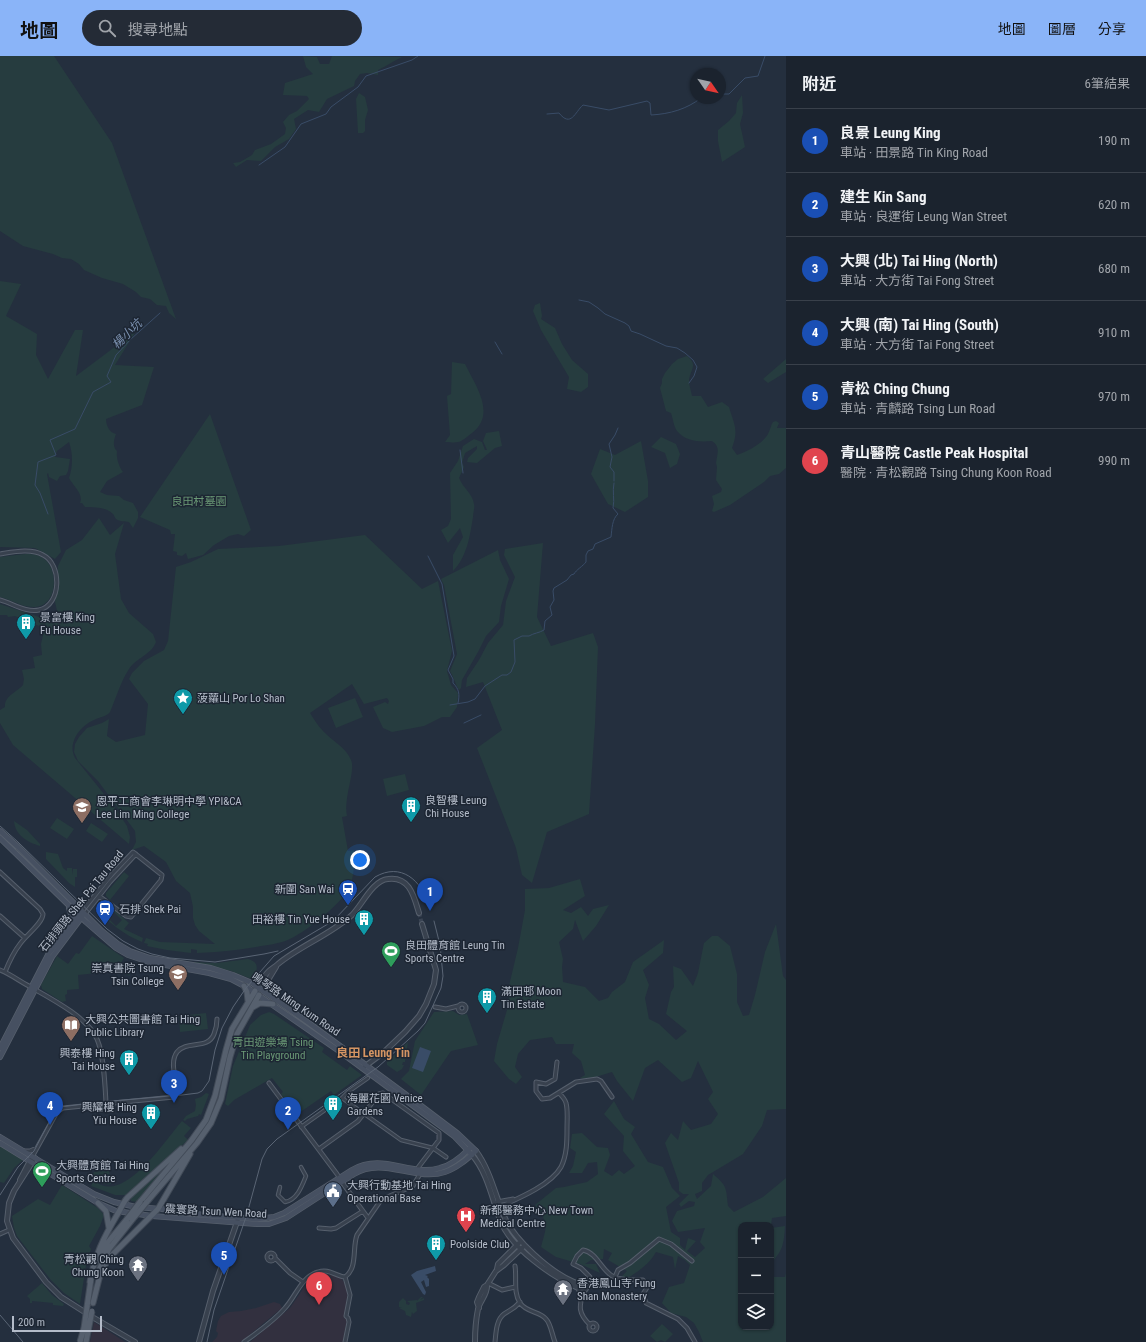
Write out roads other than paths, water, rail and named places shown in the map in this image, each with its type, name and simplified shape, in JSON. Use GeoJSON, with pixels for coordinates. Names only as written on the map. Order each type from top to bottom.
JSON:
{"type":"FeatureCollection","features":[{"type":"Feature","properties":{"kind":"main road","name":"鳴琴路 Ming Kum Road"},"geometry":{"type":"LineString","coordinates":[[0,831],[18,847],[110,944],[135,958],[156,964],[217,974],[258,991],[273,1004],[470,1148]]}},
{"type":"Feature","properties":{"kind":"main road","name":"鳴琴路 Ming Kum Road"},"geometry":{"type":"LineString","coordinates":[[0,838],[14,850],[67,904],[112,940],[137,953],[157,959],[218,970],[240,978],[367,1065],[457,1133],[474,1153]]}},
{"type":"Feature","properties":{"kind":"main road"},"geometry":{"type":"LineString","coordinates":[[67,904],[72,917],[70,927]]}},
{"type":"Feature","properties":{"kind":"main road","name":"石排頭路 Shek Pai Tau Road"},"geometry":{"type":"LineString","coordinates":[[0,1055],[49,953],[82,915]]}},
{"type":"Feature","properties":{"kind":"main road","name":"石排頭路 Shek Pai Tau Road"},"geometry":{"type":"LineString","coordinates":[[0,1048],[52,957],[82,915]]}},
{"type":"Feature","properties":{"kind":"main road"},"geometry":{"type":"LineString","coordinates":[[244,986],[248,992],[248,1002]]}},
{"type":"Feature","properties":{"kind":"main road"},"geometry":{"type":"LineString","coordinates":[[93,1304],[96,1280],[102,1262],[140,1202],[191,1140],[211,1110],[230,1035],[248,1002],[258,991]]}},
{"type":"Feature","properties":{"kind":"main road"},"geometry":{"type":"LineString","coordinates":[[80,1342],[89,1309],[93,1304],[100,1275],[108,1259],[158,1209],[208,1127],[222,1093],[239,1028],[252,1007],[258,991]]}},
{"type":"Feature","properties":{"kind":"main road"},"geometry":{"type":"LineString","coordinates":[[252,1007],[260,1003],[273,1004]]}},
{"type":"Feature","properties":{"kind":"main road","name":"震寰路 Tsun Wen Road"},"geometry":{"type":"LineString","coordinates":[[0,1137],[23,1151],[32,1160],[98,1203],[112,1210],[152,1216],[238,1220]]}},
{"type":"Feature","properties":{"kind":"main road"},"geometry":{"type":"LineString","coordinates":[[86,1342],[90,1282],[94,1260],[109,1228],[128,1197],[191,1140]]}},
{"type":"Feature","properties":{"kind":"main road","name":"震寰路 Tsun Wen Road"},"geometry":{"type":"LineString","coordinates":[[0,1143],[94,1194],[108,1200],[136,1207],[174,1210],[263,1224],[281,1221],[295,1213],[356,1168],[372,1163],[385,1163],[429,1170],[445,1166],[453,1162],[470,1148]]}},
{"type":"Feature","properties":{"kind":"main road"},"geometry":{"type":"LineString","coordinates":[[90,1282],[94,1268],[104,1248],[146,1203],[197,1143]]}},
{"type":"Feature","properties":{"kind":"main road","name":"震寰路 Tsun Wen Road"},"geometry":{"type":"LineString","coordinates":[[341,1180],[361,1170],[376,1167],[420,1174],[445,1172],[474,1153]]}},
{"type":"Feature","properties":{"kind":"main road"},"geometry":{"type":"LineString","coordinates":[[98,1203],[106,1211],[109,1228]]}},
{"type":"Feature","properties":{"kind":"main road"},"geometry":{"type":"LineString","coordinates":[[136,1207],[148,1212],[152,1216]]}},
{"type":"Feature","properties":{"kind":"street"},"geometry":{"type":"LineString","coordinates":[[0,554],[32,552],[45,556],[53,566],[56,588],[53,600],[47,606],[39,610],[25,609],[0,600]]}},
{"type":"Feature","properties":{"kind":"street"},"geometry":{"type":"LineString","coordinates":[[99,896],[127,917],[131,917],[133,915],[162,877],[161,873],[135,853]]}},
{"type":"Feature","properties":{"kind":"street","name":"石排頭路 Shek Pai Tau Road"},"geometry":{"type":"LineString","coordinates":[[82,915],[112,874],[135,853]]}},
{"type":"Feature","properties":{"kind":"street","name":"石排頭路 Shek Pai Tau Road"},"geometry":{"type":"LineString","coordinates":[[82,915],[135,853]]}},
{"type":"Feature","properties":{"kind":"street"},"geometry":{"type":"LineString","coordinates":[[0,872],[43,913],[43,919],[24,938],[14,953],[5,972]]}},
{"type":"Feature","properties":{"kind":"street"},"geometry":{"type":"LineString","coordinates":[[258,991],[277,965],[299,948],[347,918],[356,910],[374,886],[384,879],[396,879],[408,886],[412,892],[419,913]]}},
{"type":"Feature","properties":{"kind":"street"},"geometry":{"type":"LineString","coordinates":[[0,916],[24,938]]}},
{"type":"Feature","properties":{"kind":"street"},"geometry":{"type":"LineString","coordinates":[[362,1069],[385,1052],[415,1022],[422,1012],[432,988],[436,973],[435,966],[422,924]]}},
{"type":"Feature","properties":{"kind":"street"},"geometry":{"type":"LineString","coordinates":[[0,970],[83,1021],[94,1033],[100,1049],[106,1103]]}},
{"type":"Feature","properties":{"kind":"street"},"geometry":{"type":"LineString","coordinates":[[436,1007],[446,1009],[458,1006]]}},
{"type":"Feature","properties":{"kind":"street"},"geometry":{"type":"LineString","coordinates":[[135,1342],[61,1297],[46,1282],[13,1238],[9,1230],[7,1216],[10,1199],[56,1114],[60,1110],[64,1108],[106,1103],[172,1098],[176,1092],[173,1065],[175,1056],[180,1049],[186,1046],[205,1043],[210,1040],[216,1027],[217,1019]]}},
{"type":"Feature","properties":{"kind":"street"},"geometry":{"type":"LineString","coordinates":[[557,1062],[555,1079],[546,1084],[536,1082],[538,1094],[544,1099],[550,1098],[576,1082],[597,1079],[601,1081],[612,1097]]}},
{"type":"Feature","properties":{"kind":"street"},"geometry":{"type":"LineString","coordinates":[[301,1126],[368,1078]]}},
{"type":"Feature","properties":{"kind":"street"},"geometry":{"type":"LineString","coordinates":[[269,1083],[320,1149],[368,1218]]}},
{"type":"Feature","properties":{"kind":"street"},"geometry":{"type":"LineString","coordinates":[[499,1207],[546,1182],[556,1174],[564,1160],[567,1143],[566,1102],[559,1092]]}},
{"type":"Feature","properties":{"kind":"street"},"geometry":{"type":"LineString","coordinates":[[320,1149],[358,1121],[378,1094],[383,1093],[439,1133],[440,1138],[417,1169]]}},
{"type":"Feature","properties":{"kind":"street"},"geometry":{"type":"LineString","coordinates":[[342,1098],[402,1140],[433,1148],[446,1157]]}},
{"type":"Feature","properties":{"kind":"street"},"geometry":{"type":"LineString","coordinates":[[23,1151],[32,1150],[39,1146]]}},
{"type":"Feature","properties":{"kind":"street"},"geometry":{"type":"LineString","coordinates":[[474,1153],[499,1207],[509,1226],[523,1247],[547,1270],[583,1292]]}},
{"type":"Feature","properties":{"kind":"street"},"geometry":{"type":"LineString","coordinates":[[280,1187],[278,1195],[285,1202],[296,1196],[306,1176],[301,1167]]}},
{"type":"Feature","properties":{"kind":"street"},"geometry":{"type":"LineString","coordinates":[[345,1277],[353,1264],[356,1237],[368,1218],[382,1199],[414,1186],[420,1174]]}},
{"type":"Feature","properties":{"kind":"street"},"geometry":{"type":"LineString","coordinates":[[497,1202],[516,1198]]}},
{"type":"Feature","properties":{"kind":"street"},"geometry":{"type":"LineString","coordinates":[[319,1228],[336,1228],[363,1210]]}},
{"type":"Feature","properties":{"kind":"street"},"geometry":{"type":"LineString","coordinates":[[200,1342],[211,1297],[238,1220]]}},
{"type":"Feature","properties":{"kind":"street"},"geometry":{"type":"LineString","coordinates":[[0,1234],[9,1230]]}},
{"type":"Feature","properties":{"kind":"street"},"geometry":{"type":"LineString","coordinates":[[614,1277],[618,1270],[630,1263],[659,1239],[671,1244],[692,1261]]}},
{"type":"Feature","properties":{"kind":"street"},"geometry":{"type":"LineString","coordinates":[[475,1342],[479,1308],[477,1302],[479,1297],[484,1287],[497,1269],[498,1264],[520,1243]]}},
{"type":"Feature","properties":{"kind":"street"},"geometry":{"type":"LineString","coordinates":[[497,1269],[504,1265],[523,1247]]}},
{"type":"Feature","properties":{"kind":"street"},"geometry":{"type":"LineString","coordinates":[[523,1247],[563,1276],[576,1283],[581,1282],[586,1284]]}},
{"type":"Feature","properties":{"kind":"street"},"geometry":{"type":"LineString","coordinates":[[590,1325],[582,1315],[580,1308],[583,1292],[586,1289],[586,1284],[590,1277],[581,1268],[573,1264],[576,1256],[583,1250],[593,1255],[614,1277],[642,1280],[648,1286],[643,1294],[646,1304],[678,1319],[687,1328],[695,1342]]}},
{"type":"Feature","properties":{"kind":"street"},"geometry":{"type":"LineString","coordinates":[[275,1258],[290,1273],[303,1282]]}},
{"type":"Feature","properties":{"kind":"street"},"geometry":{"type":"LineString","coordinates":[[516,1266],[517,1277],[515,1287],[520,1302],[530,1311],[542,1315],[547,1319],[555,1342]]}},
{"type":"Feature","properties":{"kind":"street"},"geometry":{"type":"LineString","coordinates":[[244,1342],[286,1308],[303,1282],[310,1275],[319,1272],[331,1271],[345,1277]]}},
{"type":"Feature","properties":{"kind":"street"},"geometry":{"type":"LineString","coordinates":[[345,1277],[350,1295],[346,1316],[349,1322],[345,1342]]}},
{"type":"Feature","properties":{"kind":"street"},"geometry":{"type":"LineString","coordinates":[[578,1288],[578,1285],[581,1282]]}},
{"type":"Feature","properties":{"kind":"street"},"geometry":{"type":"LineString","coordinates":[[487,1284],[502,1290],[515,1287]]}},
{"type":"Feature","properties":{"kind":"street"},"geometry":{"type":"LineString","coordinates":[[495,1342],[498,1324],[502,1315],[514,1309],[520,1302]]}},
{"type":"Feature","properties":{"kind":"water"},"geometry":{"type":"Polygon","coordinates":[[[420,1047],[431,1051],[423,1072],[412,1068],[420,1047]]]}},
{"type":"Feature","properties":{"kind":"water"},"geometry":{"type":"Polygon","coordinates":[[[435,1266],[436,1271],[425,1275],[428,1276],[429,1286],[426,1287],[424,1280],[421,1282],[426,1292],[425,1295],[411,1275],[417,1271],[435,1266]]]}},
{"type":"Feature","properties":{"kind":"waterway"},"geometry":{"type":"LineString","coordinates":[[259,165],[285,147],[301,124],[326,114],[331,107],[358,87],[366,76],[412,60],[418,56]]}},
{"type":"Feature","properties":{"kind":"waterway"},"geometry":{"type":"LineString","coordinates":[[726,94],[729,94],[745,78],[758,76],[765,56]]}},
{"type":"Feature","properties":{"kind":"waterway"},"geometry":{"type":"LineString","coordinates":[[547,114],[559,113],[563,117],[570,119],[583,105],[609,110],[647,101],[650,103],[651,115],[671,112],[692,104]]}},
{"type":"Feature","properties":{"kind":"waterway"},"geometry":{"type":"LineString","coordinates":[[579,300],[589,302],[605,314],[625,323],[629,326],[631,331],[666,346],[677,348],[685,353],[693,360],[697,367],[694,376],[689,383]]}},
{"type":"Feature","properties":{"kind":"waterway","name":"楊小坑"},"geometry":{"type":"LineString","coordinates":[[48,514],[40,493],[35,485],[38,462],[56,455],[50,440],[75,429],[93,392],[111,382],[107,376],[116,355],[131,339],[160,313]]}},
{"type":"Feature","properties":{"kind":"waterway"},"geometry":{"type":"LineString","coordinates":[[495,342],[502,354]]}},
{"type":"Feature","properties":{"kind":"waterway"},"geometry":{"type":"LineString","coordinates":[[614,481],[614,472],[610,467],[612,457],[609,444],[618,428]]}},
{"type":"Feature","properties":{"kind":"waterway"},"geometry":{"type":"LineString","coordinates":[[460,450],[463,473]]}},
{"type":"Feature","properties":{"kind":"waterway"},"geometry":{"type":"LineString","coordinates":[[450,705],[468,702],[475,699],[485,686],[502,675],[507,675],[511,672],[515,662],[514,640],[522,636],[529,636],[544,630],[545,621],[552,615],[550,607],[554,600],[554,588],[567,580],[585,564],[586,555],[588,551],[593,549],[595,544],[611,537],[613,521],[618,514],[613,508],[614,483]]}},
{"type":"Feature","properties":{"kind":"waterway"},"geometry":{"type":"LineString","coordinates":[[428,556],[442,584],[454,656],[448,670],[453,679],[453,683],[457,687],[459,697],[458,703]]}},
{"type":"Feature","properties":{"kind":"waterway"},"geometry":{"type":"LineString","coordinates":[[464,723],[481,715]]}},
{"type":"Feature","properties":{"kind":"tunnel"},"geometry":{"type":"LineString","coordinates":[[419,913],[422,924]]}},
{"type":"Feature","properties":{"kind":"tram line"},"geometry":{"type":"LineString","coordinates":[[0,826],[107,929],[123,941],[138,949],[170,958],[215,962],[278,951]]}},
{"type":"Feature","properties":{"kind":"tram line"},"geometry":{"type":"LineString","coordinates":[[0,1195],[18,1167],[34,1151],[55,1111],[60,1107],[182,1095],[202,1091],[209,1081],[215,1050],[222,1028],[233,1007],[246,988],[274,956],[333,921],[375,877],[384,873],[393,872],[409,876],[421,888],[429,905]]}},
{"type":"Feature","properties":{"kind":"tram line"},"geometry":{"type":"LineString","coordinates":[[207,1342],[214,1310],[247,1214],[262,1159],[267,1149],[277,1139],[378,1067],[425,1023],[441,988],[443,976],[440,945],[434,921]]}},
{"type":"Feature","properties":{"kind":"tram line"},"geometry":{"type":"LineString","coordinates":[[0,1315],[23,1342]]}},
{"type":"Feature","properties":{"kind":"place","name":"景富樓 King Fu House"},"geometry":{"type":"Point","coordinates":[26,640]}},
{"type":"Feature","properties":{"kind":"place","name":"菠蘿山 Por Lo Shan"},"geometry":{"type":"Point","coordinates":[183,715]}},
{"type":"Feature","properties":{"kind":"place","name":"良智樓 Leung Chi House"},"geometry":{"type":"Point","coordinates":[411,823]}},
{"type":"Feature","properties":{"kind":"place","name":"恩平工商會李琳明中學 YPI&CA Lee Lim Ming College"},"geometry":{"type":"Point","coordinates":[82,824]}},
{"type":"Feature","properties":{"kind":"place","name":"新圍 San Wai"},"geometry":{"type":"Point","coordinates":[348,906]}},
{"type":"Feature","properties":{"kind":"place","name":"良景 Leung King"},"geometry":{"type":"Point","coordinates":[430,911]}},
{"type":"Feature","properties":{"kind":"place","name":"石排 Shek Pai"},"geometry":{"type":"Point","coordinates":[105,926]}},
{"type":"Feature","properties":{"kind":"place","name":"田裕樓 Tin Yue House"},"geometry":{"type":"Point","coordinates":[364,936]}},
{"type":"Feature","properties":{"kind":"place","name":"良田體育館 Leung Tin Sports Centre"},"geometry":{"type":"Point","coordinates":[391,968]}},
{"type":"Feature","properties":{"kind":"place","name":"崇真書院 Tsung Tsin College"},"geometry":{"type":"Point","coordinates":[178,991]}},
{"type":"Feature","properties":{"kind":"place","name":"滿田邨 Moon Tin Estate"},"geometry":{"type":"Point","coordinates":[487,1014]}},
{"type":"Feature","properties":{"kind":"place","name":"大興公共圖書館 Tai Hing Public Library"},"geometry":{"type":"Point","coordinates":[71,1042]}},
{"type":"Feature","properties":{"kind":"place","name":"興泰樓 Hing Tai House"},"geometry":{"type":"Point","coordinates":[129,1076]}},
{"type":"Feature","properties":{"kind":"place","name":"大興 (北) Tai Hing (North)"},"geometry":{"type":"Point","coordinates":[174,1103]}},
{"type":"Feature","properties":{"kind":"place","name":"海麗花園 Venice Gardens"},"geometry":{"type":"Point","coordinates":[333,1121]}},
{"type":"Feature","properties":{"kind":"place","name":"大興 (南) Tai Hing (South)"},"geometry":{"type":"Point","coordinates":[50,1125]}},
{"type":"Feature","properties":{"kind":"place","name":"興耀樓 Hing Yiu House"},"geometry":{"type":"Point","coordinates":[151,1130]}},
{"type":"Feature","properties":{"kind":"place","name":"建生 Kin Sang"},"geometry":{"type":"Point","coordinates":[288,1130]}},
{"type":"Feature","properties":{"kind":"place","name":"大興體育館 Tai Hing Sports Centre"},"geometry":{"type":"Point","coordinates":[42,1188]}},
{"type":"Feature","properties":{"kind":"place","name":"大興行動基地 Tai Hing Operational Base"},"geometry":{"type":"Point","coordinates":[333,1208]}},
{"type":"Feature","properties":{"kind":"place","name":"新都醫務中心 New Town Medical Centre"},"geometry":{"type":"Point","coordinates":[466,1233]}},
{"type":"Feature","properties":{"kind":"place","name":"Poolside Club"},"geometry":{"type":"Point","coordinates":[436,1261]}},
{"type":"Feature","properties":{"kind":"place","name":"青松 Ching Chung"},"geometry":{"type":"Point","coordinates":[224,1275]}},
{"type":"Feature","properties":{"kind":"place","name":"青松觀 Ching Chung Koon"},"geometry":{"type":"Point","coordinates":[138,1282]}},
{"type":"Feature","properties":{"kind":"place","name":"青山醫院 Castle Peak Hospital"},"geometry":{"type":"Point","coordinates":[319,1305]}},
{"type":"Feature","properties":{"kind":"place","name":"香港鳳山寺 Fung Shan Monastery"},"geometry":{"type":"Point","coordinates":[563,1306]}},
{"type":"Feature","properties":{"kind":"district","name":"良田 Leung Tin"},"geometry":{"type":"Point","coordinates":[373,1053]}},
{"type":"Feature","properties":{"kind":"park label","name":"良田村墓園"},"geometry":{"type":"Point","coordinates":[199,501]}},
{"type":"Feature","properties":{"kind":"park label","name":"青田遊樂場 Tsing Tin Playground"},"geometry":{"type":"Point","coordinates":[273,1048]}}]}
